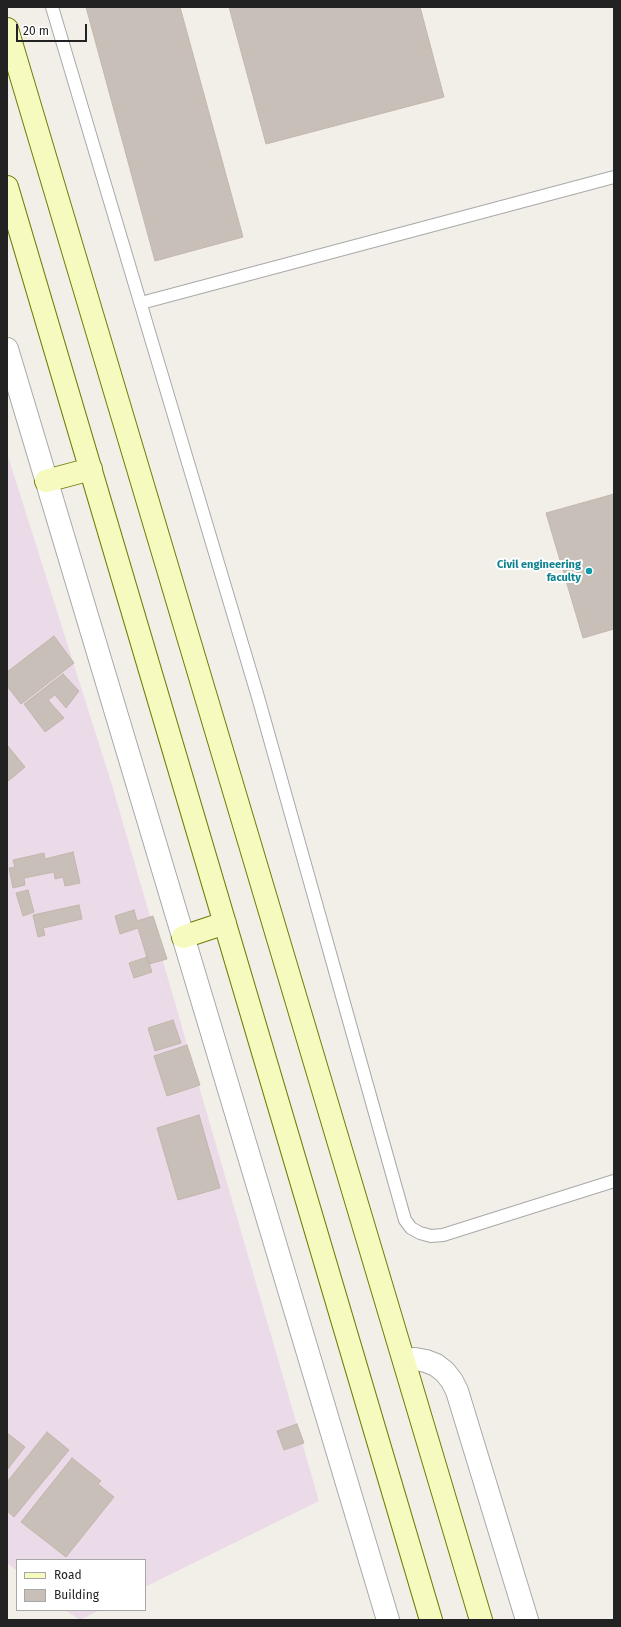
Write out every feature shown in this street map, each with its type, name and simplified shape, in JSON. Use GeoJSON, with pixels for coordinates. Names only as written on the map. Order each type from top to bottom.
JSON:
{"type":"FeatureCollection","features":[{"type":"Feature","properties":{"kind":"main road"},"geometry":{"type":"LineString","coordinates":[[7,29],[481,1620]]}},
{"type":"Feature","properties":{"kind":"main road"},"geometry":{"type":"LineString","coordinates":[[7,187],[431,1620]]}},
{"type":"Feature","properties":{"kind":"main road"},"geometry":{"type":"LineString","coordinates":[[46,481],[90,469]]}},
{"type":"Feature","properties":{"kind":"main road"},"geometry":{"type":"LineString","coordinates":[[183,937],[225,924]]}},
{"type":"Feature","properties":{"kind":"street"},"geometry":{"type":"LineString","coordinates":[[7,349],[388,1620]]}},
{"type":"Feature","properties":{"kind":"street"},"geometry":{"type":"LineString","coordinates":[[404,1360],[415,1359],[436,1365],[445,1372],[457,1391],[527,1620]]}},
{"type":"Feature","properties":{"kind":"lane"},"geometry":{"type":"LineString","coordinates":[[52,7],[258,697],[405,1220],[411,1228],[420,1233],[431,1236],[443,1235],[614,1181]]}},
{"type":"Feature","properties":{"kind":"lane"},"geometry":{"type":"LineString","coordinates":[[141,303],[614,176]]}},
{"type":"Feature","properties":{"kind":"shaded area"},"geometry":{"type":"Polygon","coordinates":[[[7,453],[112,785],[319,1501],[146,1587],[146,1559],[16,1559],[16,1570],[7,1563],[7,453]]]}},
{"type":"Feature","properties":{"kind":"shaded area"},"geometry":{"type":"Polygon","coordinates":[[[66,1611],[98,1611],[80,1620],[66,1611]]]}},
{"type":"Feature","properties":{"kind":"building"},"geometry":{"type":"Polygon","coordinates":[[[86,7],[180,7],[243,237],[155,261],[86,7]]]}},
{"type":"Feature","properties":{"kind":"building"},"geometry":{"type":"Polygon","coordinates":[[[229,7],[420,7],[444,97],[266,144],[229,7]]]}},
{"type":"Feature","properties":{"kind":"building","name":"Civil engineering faculty"},"geometry":{"type":"Polygon","coordinates":[[[614,494],[614,629],[583,638],[546,513],[614,494]]]}},
{"type":"Feature","properties":{"kind":"building"},"geometry":{"type":"Polygon","coordinates":[[[54,636],[74,663],[21,704],[7,686],[7,672],[54,636]]]}},
{"type":"Feature","properties":{"kind":"building"},"geometry":{"type":"Polygon","coordinates":[[[63,674],[79,691],[66,708],[55,695],[48,700],[64,718],[45,732],[24,704],[63,674]]]}},
{"type":"Feature","properties":{"kind":"building"},"geometry":{"type":"Polygon","coordinates":[[[7,745],[25,767],[7,782],[7,745]]]}},
{"type":"Feature","properties":{"kind":"building"},"geometry":{"type":"Polygon","coordinates":[[[73,852],[80,883],[65,886],[63,877],[55,879],[54,872],[24,878],[25,885],[13,888],[9,868],[15,867],[13,860],[44,853],[45,859],[73,852]]]}},
{"type":"Feature","properties":{"kind":"building"},"geometry":{"type":"Polygon","coordinates":[[[28,890],[34,912],[23,916],[16,893],[28,890]]]}},
{"type":"Feature","properties":{"kind":"building"},"geometry":{"type":"Polygon","coordinates":[[[79,905],[82,919],[43,928],[45,935],[38,937],[33,915],[79,905]]]}},
{"type":"Feature","properties":{"kind":"building"},"geometry":{"type":"Polygon","coordinates":[[[134,910],[137,921],[153,916],[167,959],[149,964],[138,928],[120,934],[115,916],[134,910]]]}},
{"type":"Feature","properties":{"kind":"building"},"geometry":{"type":"Polygon","coordinates":[[[147,957],[152,972],[134,978],[129,963],[147,957]]]}},
{"type":"Feature","properties":{"kind":"building"},"geometry":{"type":"Polygon","coordinates":[[[173,1020],[181,1043],[155,1051],[148,1028],[173,1020]]]}},
{"type":"Feature","properties":{"kind":"building"},"geometry":{"type":"Polygon","coordinates":[[[187,1045],[200,1085],[167,1096],[154,1056],[187,1045]]]}},
{"type":"Feature","properties":{"kind":"building"},"geometry":{"type":"Polygon","coordinates":[[[199,1115],[220,1188],[178,1200],[157,1128],[199,1115]]]}},
{"type":"Feature","properties":{"kind":"building"},"geometry":{"type":"Polygon","coordinates":[[[297,1424],[304,1443],[284,1450],[277,1431],[297,1424]]]}},
{"type":"Feature","properties":{"kind":"building"},"geometry":{"type":"Polygon","coordinates":[[[47,1432],[69,1450],[14,1517],[7,1511],[7,1482],[47,1432]]]}},
{"type":"Feature","properties":{"kind":"building"},"geometry":{"type":"Polygon","coordinates":[[[7,1433],[25,1447],[7,1470],[7,1433]]]}},
{"type":"Feature","properties":{"kind":"building"},"geometry":{"type":"Polygon","coordinates":[[[72,1458],[101,1481],[98,1484],[114,1497],[66,1557],[21,1522],[72,1458]]]}},
{"type":"Feature","properties":{"kind":"place","name":"Civil engineering faculty"},"geometry":{"type":"Point","coordinates":[589,571]}}]}
